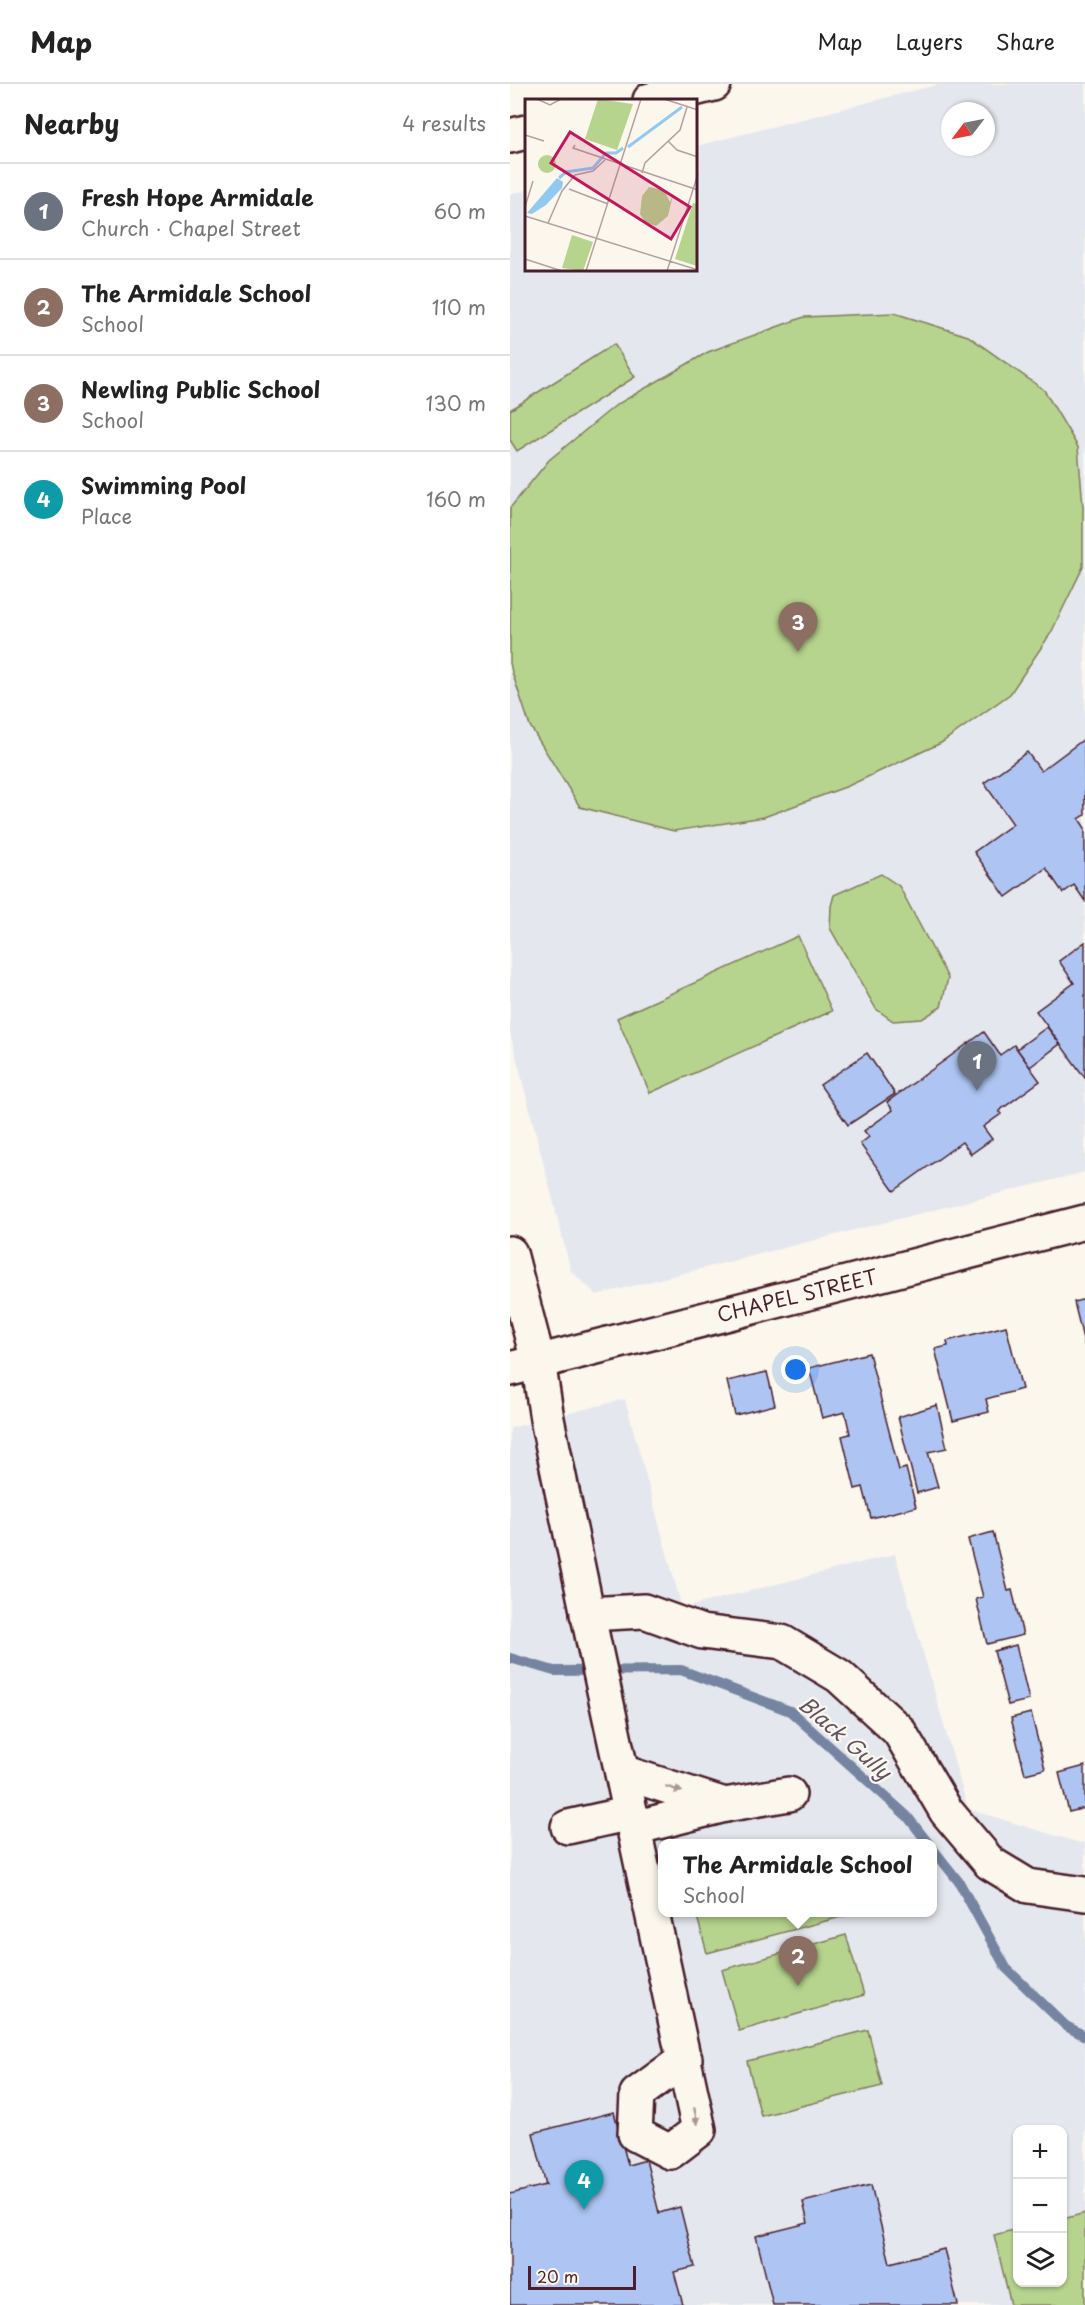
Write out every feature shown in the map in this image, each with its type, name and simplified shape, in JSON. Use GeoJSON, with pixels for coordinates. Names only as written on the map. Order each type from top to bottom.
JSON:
{"type":"FeatureCollection","features":[{"type":"Feature","properties":{"kind":"street"},"geometry":{"type":"LineString","coordinates":[[654,99],[714,84]]}},
{"type":"Feature","properties":{"kind":"street"},"geometry":{"type":"LineString","coordinates":[[510,136],[525,132]]}},
{"type":"Feature","properties":{"kind":"street","name":"CHAPEL STREET"},"geometry":{"type":"LineString","coordinates":[[524,1365],[1085,1222]]}},
{"type":"Feature","properties":{"kind":"street"},"geometry":{"type":"LineString","coordinates":[[510,1253],[524,1365],[547,1419],[590,1629],[685,2059]]}},
{"type":"Feature","properties":{"kind":"street"},"geometry":{"type":"LineString","coordinates":[[590,1629],[644,1611],[702,1632],[782,1642],[839,1676],[899,1731],[946,1811],[990,1863],[1028,1886],[1085,1894]]}},
{"type":"Feature","properties":{"kind":"street"},"geometry":{"type":"LineString","coordinates":[[622,1772],[725,1805]]}},
{"type":"Feature","properties":{"kind":"street"},"geometry":{"type":"LineString","coordinates":[[568,1827],[632,1821],[789,1794]]}},
{"type":"Feature","properties":{"kind":"shaded area"},"geometry":{"type":"Polygon","coordinates":[[[940,84],[1085,84],[1085,1172],[597,1295],[571,1271],[510,1033],[510,194],[525,190],[525,272],[698,272],[698,145],[940,84]]]}},
{"type":"Feature","properties":{"kind":"shaded area"},"geometry":{"type":"Polygon","coordinates":[[[625,1399],[682,1608],[895,1554],[968,1809],[1080,1843],[1085,1842],[1085,2305],[510,2305],[510,1428],[625,1399]]]}},
{"type":"Feature","properties":{"kind":"green space"},"geometry":{"type":"Polygon","coordinates":[[[894,313],[968,336],[1044,390],[1078,447],[1083,506],[1083,567],[1051,633],[1010,694],[941,743],[848,786],[764,817],[674,831],[580,807],[530,726],[512,672],[510,663],[510,508],[549,460],[616,405],[708,352],[804,317],[894,313]]]}},
{"type":"Feature","properties":{"kind":"green space"},"geometry":{"type":"Polygon","coordinates":[[[614,344],[635,377],[517,451],[510,440],[510,410],[614,344]]]}},
{"type":"Feature","properties":{"kind":"green space"},"geometry":{"type":"Polygon","coordinates":[[[881,874],[899,886],[948,978],[941,1007],[922,1019],[893,1021],[876,1009],[830,928],[834,895],[881,874]]]}},
{"type":"Feature","properties":{"kind":"green space"},"geometry":{"type":"Polygon","coordinates":[[[798,936],[832,1011],[650,1093],[617,1018],[798,936]]]}},
{"type":"Feature","properties":{"kind":"green space"},"geometry":{"type":"Polygon","coordinates":[[[697,1917],[840,1917],[707,1953],[697,1917]]]}},
{"type":"Feature","properties":{"kind":"green space"},"geometry":{"type":"Polygon","coordinates":[[[846,1935],[864,1995],[739,2031],[722,1970],[846,1935]]]}},
{"type":"Feature","properties":{"kind":"green space"},"geometry":{"type":"Polygon","coordinates":[[[868,2030],[882,2086],[761,2116],[747,2061],[868,2030]]]}},
{"type":"Feature","properties":{"kind":"green space"},"geometry":{"type":"Polygon","coordinates":[[[1085,2213],[1085,2305],[1011,2305],[994,2235],[1013,2230],[1013,2287],[1067,2287],[1067,2218],[1085,2213]]]}},
{"type":"Feature","properties":{"kind":"building"},"geometry":{"type":"Polygon","coordinates":[[[1084,739],[1085,815],[1079,819],[1085,828],[1085,901],[1074,885],[1063,893],[1046,868],[1006,897],[974,852],[1013,824],[984,783],[1027,752],[1041,771],[1084,739]]]}},
{"type":"Feature","properties":{"kind":"building"},"geometry":{"type":"Polygon","coordinates":[[[1085,942],[1085,1078],[1036,1011],[1074,983],[1059,961],[1085,942]]]}},
{"type":"Feature","properties":{"kind":"building"},"geometry":{"type":"Polygon","coordinates":[[[1047,1027],[1060,1044],[1030,1067],[1017,1049],[1047,1027]]]}},
{"type":"Feature","properties":{"kind":"building"},"geometry":{"type":"Polygon","coordinates":[[[984,1032],[1000,1055],[1014,1045],[1040,1081],[999,1111],[1001,1114],[983,1127],[992,1139],[971,1154],[962,1142],[894,1191],[860,1144],[869,1137],[864,1131],[893,1110],[887,1102],[984,1032]]]}},
{"type":"Feature","properties":{"kind":"building"},"geometry":{"type":"Polygon","coordinates":[[[867,1053],[895,1094],[848,1125],[820,1085],[867,1053]]]}},
{"type":"Feature","properties":{"kind":"building"},"geometry":{"type":"Polygon","coordinates":[[[1085,1299],[1085,1347],[1074,1302],[1085,1299]]]}},
{"type":"Feature","properties":{"kind":"building"},"geometry":{"type":"Polygon","coordinates":[[[1006,1326],[1022,1389],[986,1399],[989,1412],[953,1421],[935,1349],[948,1346],[947,1341],[1006,1326]]]}},
{"type":"Feature","properties":{"kind":"building"},"geometry":{"type":"Polygon","coordinates":[[[869,1353],[899,1470],[906,1468],[916,1507],[871,1518],[863,1487],[855,1489],[842,1436],[850,1434],[845,1412],[822,1418],[809,1368],[869,1353]]]}},
{"type":"Feature","properties":{"kind":"building"},"geometry":{"type":"Polygon","coordinates":[[[767,1372],[775,1405],[735,1415],[727,1381],[767,1372]]]}},
{"type":"Feature","properties":{"kind":"building"},"geometry":{"type":"Polygon","coordinates":[[[937,1405],[947,1448],[928,1452],[938,1487],[917,1493],[898,1417],[937,1405]]]}},
{"type":"Feature","properties":{"kind":"building"},"geometry":{"type":"Polygon","coordinates":[[[993,1532],[1008,1591],[1012,1590],[1023,1635],[987,1644],[976,1599],[983,1597],[968,1539],[993,1532]]]}},
{"type":"Feature","properties":{"kind":"building"},"geometry":{"type":"Polygon","coordinates":[[[1016,1645],[1029,1700],[1008,1705],[994,1651],[1016,1645]]]}},
{"type":"Feature","properties":{"kind":"building"},"geometry":{"type":"Polygon","coordinates":[[[1031,1713],[1045,1769],[1025,1774],[1011,1718],[1031,1713]]]}},
{"type":"Feature","properties":{"kind":"building"},"geometry":{"type":"Polygon","coordinates":[[[1085,1766],[1085,1808],[1069,1812],[1059,1773],[1085,1766]]]}},
{"type":"Feature","properties":{"kind":"building"},"geometry":{"type":"Polygon","coordinates":[[[614,2112],[628,2165],[646,2160],[659,2213],[680,2207],[695,2267],[674,2272],[683,2305],[510,2305],[510,2194],[546,2185],[533,2133],[614,2112]]]}},
{"type":"Feature","properties":{"kind":"building"},"geometry":{"type":"Polygon","coordinates":[[[871,2185],[890,2263],[944,2249],[958,2305],[773,2305],[756,2236],[808,2223],[803,2202],[871,2185]]]}},
{"type":"Feature","properties":{"kind":"waterway","name":"Black Gully"},"geometry":{"type":"LineString","coordinates":[[510,1658],[554,1671],[681,1670],[790,1711],[907,1816],[925,1839]]}},
{"type":"Feature","properties":{"kind":"waterway","name":"Black Gully"},"geometry":{"type":"LineString","coordinates":[[937,1854],[959,1882],[1006,1968],[1066,2026],[1085,2036]]}},
{"type":"Feature","properties":{"kind":"place","name":"Newling Public School"},"geometry":{"type":"Point","coordinates":[798,652]}},
{"type":"Feature","properties":{"kind":"place","name":"Fresh Hope Armidale"},"geometry":{"type":"Point","coordinates":[977,1091]}},
{"type":"Feature","properties":{"kind":"place","name":"The Armidale School"},"geometry":{"type":"Point","coordinates":[798,1986]}},
{"type":"Feature","properties":{"kind":"place","name":"Swimming Pool"},"geometry":{"type":"Point","coordinates":[584,2210]}}]}
